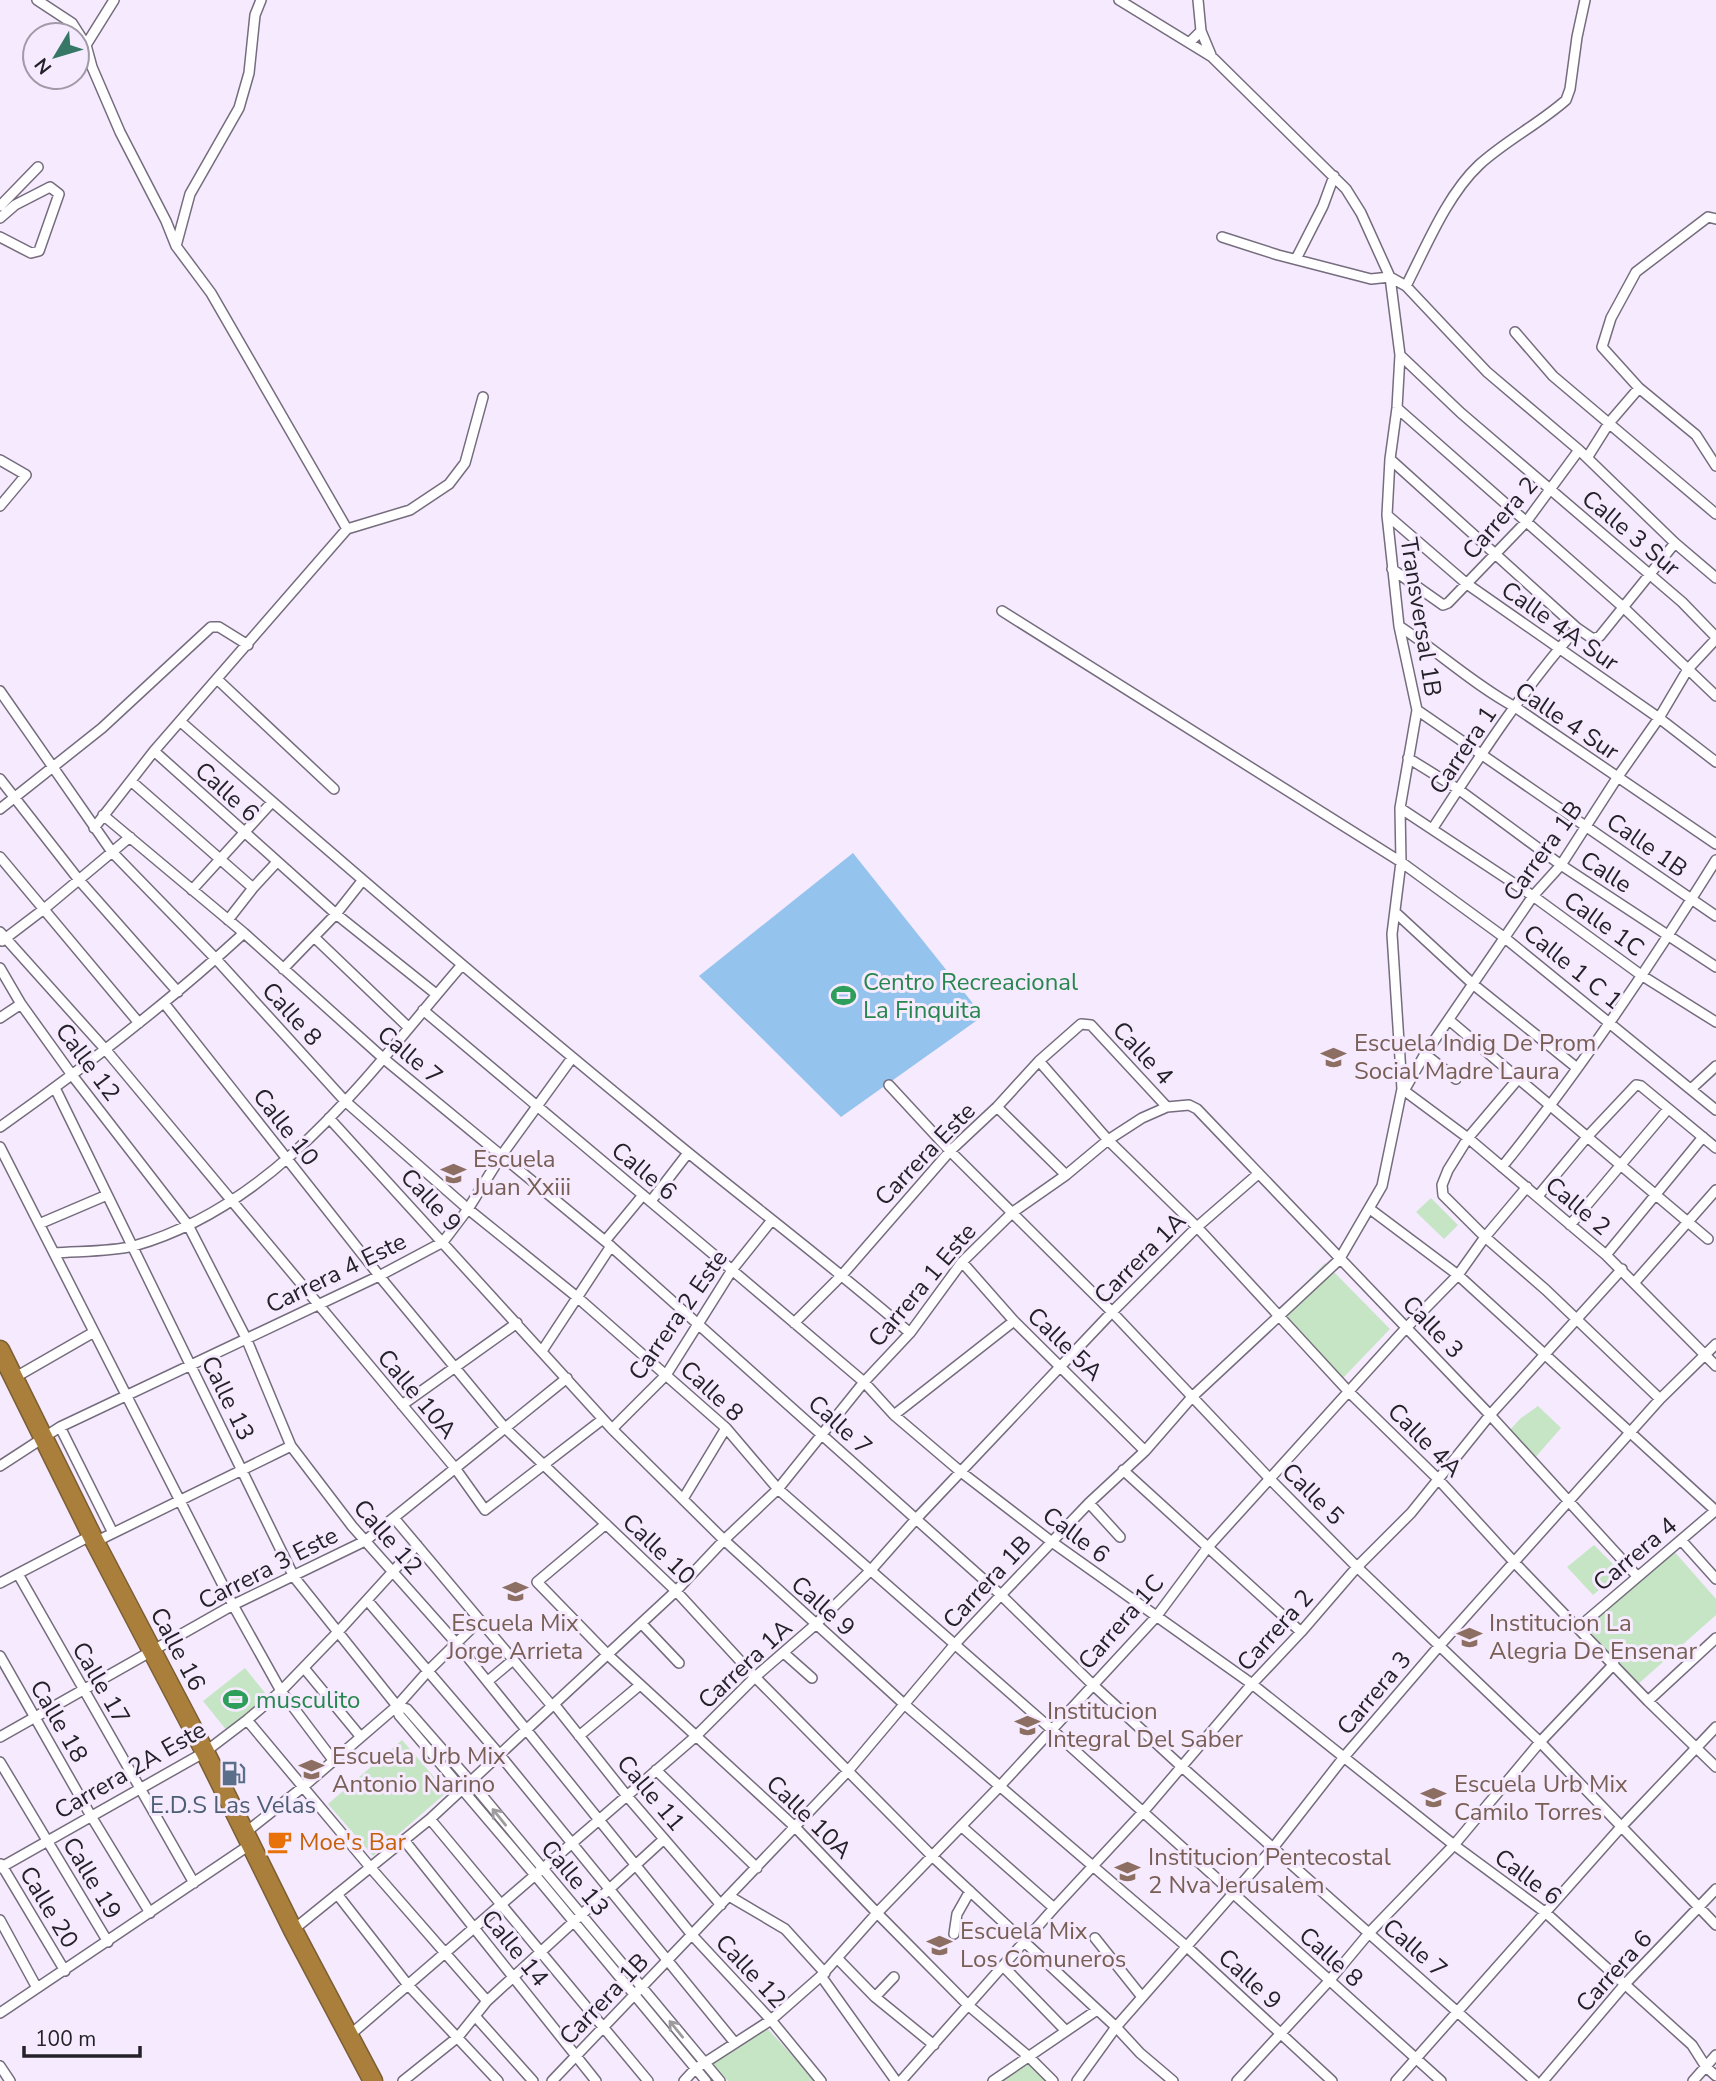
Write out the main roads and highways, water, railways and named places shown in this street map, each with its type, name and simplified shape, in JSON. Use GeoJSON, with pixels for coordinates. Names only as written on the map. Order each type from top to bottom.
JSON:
{"type":"FeatureCollection","features":[{"type":"Feature","properties":{"kind":"highway","name":"Calle 16"},"geometry":{"type":"LineString","coordinates":[[0,1350],[293,1930],[373,2081]]}},
{"type":"Feature","properties":{"kind":"water","name":"Centro Recreacional La Finquita"},"geometry":{"type":"Polygon","coordinates":[[[853,853],[983,1016],[841,1117],[699,976],[853,853]]]}},
{"type":"Feature","properties":{"kind":"place","name":"Centro Recreacional La Finquita"},"geometry":{"type":"Point","coordinates":[843,996]}},
{"type":"Feature","properties":{"kind":"place","name":"Escuela Indig De Prom Social Madre Laura"},"geometry":{"type":"Point","coordinates":[1334,1057]}},
{"type":"Feature","properties":{"kind":"place","name":"Escuela Juan Xxiii"},"geometry":{"type":"Point","coordinates":[453,1173]}},
{"type":"Feature","properties":{"kind":"place","name":"Escuela Mix Jorge Arrieta"},"geometry":{"type":"Point","coordinates":[515,1592]}},
{"type":"Feature","properties":{"kind":"place","name":"Institucion La Alegria De Ensenar"},"geometry":{"type":"Point","coordinates":[1469,1637]}},
{"type":"Feature","properties":{"kind":"place","name":"musculito"},"geometry":{"type":"Point","coordinates":[236,1700]}},
{"type":"Feature","properties":{"kind":"place","name":"Institucion Integral Del Saber"},"geometry":{"type":"Point","coordinates":[1027,1725]}},
{"type":"Feature","properties":{"kind":"place","name":"Escuela Urb Mix Antonio Narino"},"geometry":{"type":"Point","coordinates":[312,1770]}},
{"type":"Feature","properties":{"kind":"place","name":"E.D.S Las Velas"},"geometry":{"type":"Point","coordinates":[233,1774]}},
{"type":"Feature","properties":{"kind":"place","name":"Escuela Urb Mix Camilo Torres"},"geometry":{"type":"Point","coordinates":[1434,1798]}},
{"type":"Feature","properties":{"kind":"place","name":"Moe's Bar"},"geometry":{"type":"Point","coordinates":[279,1842]}},
{"type":"Feature","properties":{"kind":"place","name":"Institucion Pentecostal 2 Nva Jerusalem"},"geometry":{"type":"Point","coordinates":[1128,1871]}},
{"type":"Feature","properties":{"kind":"place","name":"Escuela Mix Los Comuneros"},"geometry":{"type":"Point","coordinates":[940,1945]}}]}
